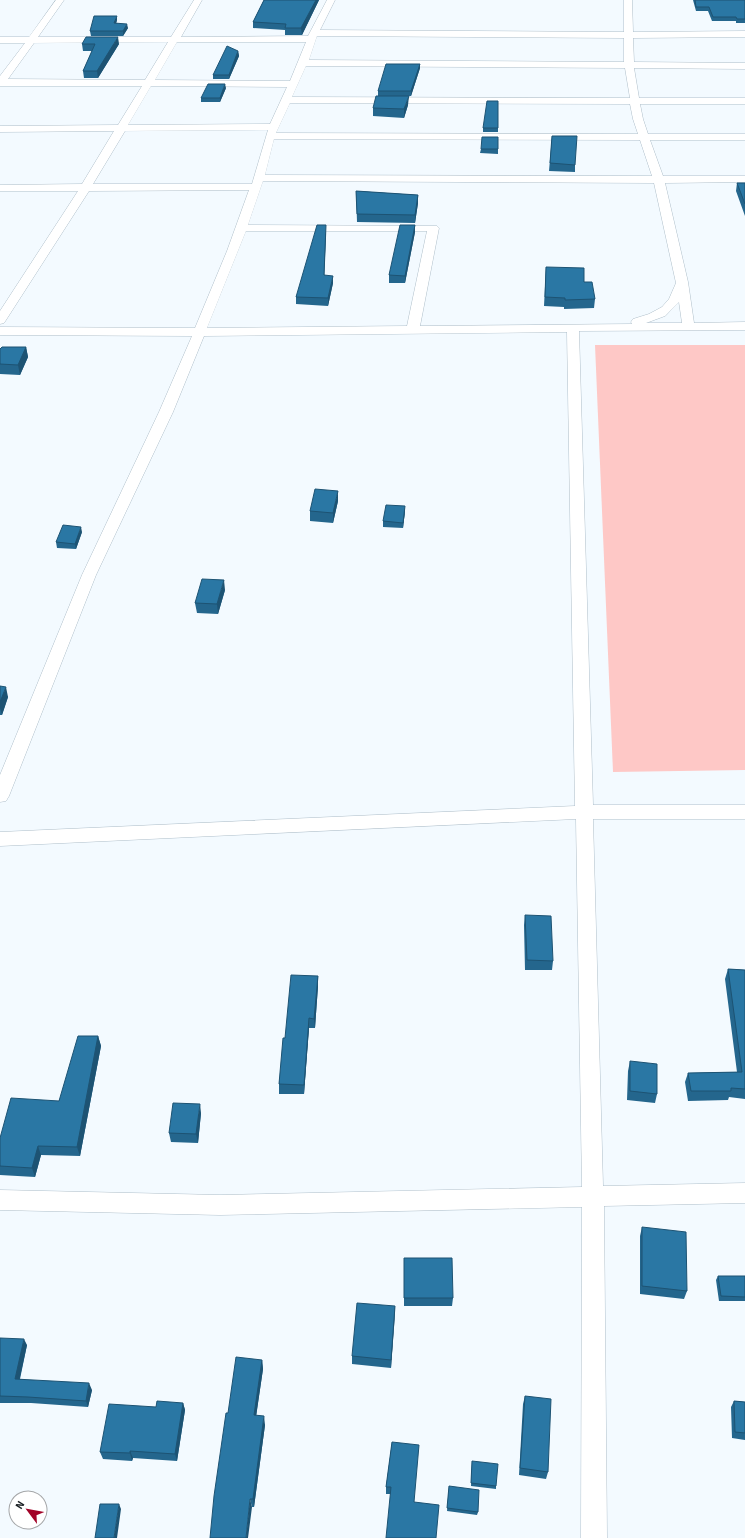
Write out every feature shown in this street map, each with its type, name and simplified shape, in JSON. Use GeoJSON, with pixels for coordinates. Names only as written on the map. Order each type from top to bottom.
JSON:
{"type":"FeatureCollection","features":[{"type":"Feature","properties":{"kind":"street"},"geometry":{"type":"LineString","coordinates":[[0,82],[60,0]]}},
{"type":"Feature","properties":{"kind":"street"},"geometry":{"type":"LineString","coordinates":[[0,320],[86,187],[198,0]]}},
{"type":"Feature","properties":{"kind":"street"},"geometry":{"type":"LineString","coordinates":[[0,796],[89,575],[166,412],[241,228],[257,182],[272,131],[303,63],[312,36],[331,0]]}},
{"type":"Feature","properties":{"kind":"street"},"geometry":{"type":"LineString","coordinates":[[628,0],[629,66],[638,119],[659,180],[682,282],[688,326]]}},
{"type":"Feature","properties":{"kind":"street"},"geometry":{"type":"LineString","coordinates":[[0,40],[174,39],[312,36],[745,34]]}},
{"type":"Feature","properties":{"kind":"street"},"geometry":{"type":"LineString","coordinates":[[303,63],[745,66]]}},
{"type":"Feature","properties":{"kind":"street"},"geometry":{"type":"LineString","coordinates":[[0,82],[293,84]]}},
{"type":"Feature","properties":{"kind":"street"},"geometry":{"type":"LineString","coordinates":[[286,100],[407,99],[636,102],[745,101]]}},
{"type":"Feature","properties":{"kind":"street"},"geometry":{"type":"LineString","coordinates":[[0,129],[120,129],[644,137],[745,137]]}},
{"type":"Feature","properties":{"kind":"street"},"geometry":{"type":"LineString","coordinates":[[0,188],[257,182],[745,179]]}},
{"type":"Feature","properties":{"kind":"street"},"geometry":{"type":"LineString","coordinates":[[241,228],[433,228],[413,329]]}},
{"type":"Feature","properties":{"kind":"street"},"geometry":{"type":"LineString","coordinates":[[573,360],[582,345],[590,337],[649,319],[666,310],[676,298],[682,282]]}},
{"type":"Feature","properties":{"kind":"street"},"geometry":{"type":"LineString","coordinates":[[0,331],[199,332],[745,326]]}},
{"type":"Feature","properties":{"kind":"street"},"geometry":{"type":"LineString","coordinates":[[573,328],[593,1198],[594,1538]]}},
{"type":"Feature","properties":{"kind":"street"},"geometry":{"type":"LineString","coordinates":[[0,839],[584,812],[745,812]]}},
{"type":"Feature","properties":{"kind":"street"},"geometry":{"type":"LineString","coordinates":[[0,1200],[220,1205],[593,1198],[745,1193]]}},
{"type":"Feature","properties":{"kind":"shaded area"},"geometry":{"type":"Polygon","coordinates":[[[595,345],[745,345],[745,770],[613,772],[595,345]]]}},
{"type":"Feature","properties":{"kind":"building"},"geometry":{"type":"Polygon","coordinates":[[[264,0],[316,0],[301,28],[285,28],[286,24],[253,22],[264,0]]]}},
{"type":"Feature","properties":{"kind":"building"},"geometry":{"type":"Polygon","coordinates":[[[695,0],[745,0],[745,19],[737,19],[736,17],[713,17],[709,7],[696,7],[695,0]]]}},
{"type":"Feature","properties":{"kind":"building"},"geometry":{"type":"Polygon","coordinates":[[[94,16],[117,16],[114,23],[127,24],[123,31],[90,31],[94,16]]]}},
{"type":"Feature","properties":{"kind":"building"},"geometry":{"type":"Polygon","coordinates":[[[86,37],[118,37],[97,71],[83,71],[95,44],[82,44],[86,37]]]}},
{"type":"Feature","properties":{"kind":"building"},"geometry":{"type":"Polygon","coordinates":[[[227,46],[238,51],[229,75],[213,75],[227,46]]]}},
{"type":"Feature","properties":{"kind":"building"},"geometry":{"type":"Polygon","coordinates":[[[386,64],[420,64],[411,91],[378,91],[386,64]]]}},
{"type":"Feature","properties":{"kind":"building"},"geometry":{"type":"Polygon","coordinates":[[[208,84],[225,84],[220,98],[201,98],[208,84]]]}},
{"type":"Feature","properties":{"kind":"building"},"geometry":{"type":"Polygon","coordinates":[[[376,96],[409,96],[404,109],[373,108],[376,96]]]}},
{"type":"Feature","properties":{"kind":"building"},"geometry":{"type":"Polygon","coordinates":[[[487,101],[498,101],[498,128],[483,128],[487,101]]]}},
{"type":"Feature","properties":{"kind":"building"},"geometry":{"type":"Polygon","coordinates":[[[552,136],[577,136],[575,165],[550,163],[552,136]]]}},
{"type":"Feature","properties":{"kind":"building"},"geometry":{"type":"Polygon","coordinates":[[[482,137],[498,137],[498,149],[481,149],[482,137]]]}},
{"type":"Feature","properties":{"kind":"building"},"geometry":{"type":"Polygon","coordinates":[[[737,183],[745,183],[745,204],[737,183]]]}},
{"type":"Feature","properties":{"kind":"building"},"geometry":{"type":"Polygon","coordinates":[[[356,191],[418,195],[415,215],[357,214],[356,191]]]}},
{"type":"Feature","properties":{"kind":"building"},"geometry":{"type":"Polygon","coordinates":[[[317,225],[326,225],[324,275],[333,276],[328,298],[296,297],[317,225]]]}},
{"type":"Feature","properties":{"kind":"building"},"geometry":{"type":"Polygon","coordinates":[[[400,225],[415,225],[405,276],[389,275],[400,225]]]}},
{"type":"Feature","properties":{"kind":"building"},"geometry":{"type":"Polygon","coordinates":[[[546,267],[584,268],[584,282],[592,282],[595,299],[565,300],[565,298],[545,297],[546,267]]]}},
{"type":"Feature","properties":{"kind":"building"},"geometry":{"type":"Polygon","coordinates":[[[2,347],[26,347],[18,365],[0,364],[0,349],[2,347]]]}},
{"type":"Feature","properties":{"kind":"building"},"geometry":{"type":"Polygon","coordinates":[[[315,489],[338,491],[333,513],[310,511],[315,489]]]}},
{"type":"Feature","properties":{"kind":"building"},"geometry":{"type":"Polygon","coordinates":[[[386,505],[405,506],[403,523],[383,521],[386,505]]]}},
{"type":"Feature","properties":{"kind":"building"},"geometry":{"type":"Polygon","coordinates":[[[63,525],[81,527],[75,544],[56,542],[63,525]]]}},
{"type":"Feature","properties":{"kind":"building"},"geometry":{"type":"Polygon","coordinates":[[[202,579],[224,580],[217,604],[195,603],[202,579]]]}},
{"type":"Feature","properties":{"kind":"building"},"geometry":{"type":"Polygon","coordinates":[[[0,686],[6,687],[0,702],[0,686]]]}},
{"type":"Feature","properties":{"kind":"building"},"geometry":{"type":"Polygon","coordinates":[[[525,915],[551,916],[553,961],[527,960],[525,915]]]}},
{"type":"Feature","properties":{"kind":"building"},"geometry":{"type":"Polygon","coordinates":[[[728,969],[745,970],[745,1089],[731,1088],[731,1091],[691,1091],[688,1073],[742,1072],[728,969]]]}},
{"type":"Feature","properties":{"kind":"building"},"geometry":{"type":"Polygon","coordinates":[[[291,975],[318,976],[314,1019],[309,1018],[304,1085],[279,1084],[291,975]]]}},
{"type":"Feature","properties":{"kind":"building"},"geometry":{"type":"Polygon","coordinates":[[[78,1036],[98,1036],[77,1147],[38,1146],[32,1168],[0,1166],[0,1138],[11,1098],[59,1101],[78,1036]]]}},
{"type":"Feature","properties":{"kind":"building"},"geometry":{"type":"Polygon","coordinates":[[[630,1061],[657,1064],[657,1094],[630,1091],[630,1061]]]}},
{"type":"Feature","properties":{"kind":"building"},"geometry":{"type":"Polygon","coordinates":[[[173,1103],[200,1104],[196,1134],[169,1133],[173,1103]]]}},
{"type":"Feature","properties":{"kind":"building"},"geometry":{"type":"Polygon","coordinates":[[[642,1227],[686,1232],[687,1291],[642,1286],[642,1227]]]}},
{"type":"Feature","properties":{"kind":"building"},"geometry":{"type":"Polygon","coordinates":[[[404,1258],[452,1258],[453,1298],[404,1298],[404,1258]]]}},
{"type":"Feature","properties":{"kind":"building"},"geometry":{"type":"Polygon","coordinates":[[[718,1276],[745,1276],[745,1297],[721,1296],[718,1276]]]}},
{"type":"Feature","properties":{"kind":"building"},"geometry":{"type":"Polygon","coordinates":[[[357,1303],[395,1306],[391,1360],[352,1356],[357,1303]]]}},
{"type":"Feature","properties":{"kind":"building"},"geometry":{"type":"Polygon","coordinates":[[[0,1338],[24,1339],[15,1379],[89,1383],[86,1401],[0,1396],[0,1338]]]}},
{"type":"Feature","properties":{"kind":"building"},"geometry":{"type":"Polygon","coordinates":[[[236,1357],[262,1360],[254,1415],[264,1416],[253,1499],[250,1499],[246,1538],[210,1538],[214,1496],[236,1357]]]}},
{"type":"Feature","properties":{"kind":"building"},"geometry":{"type":"Polygon","coordinates":[[[525,1396],[551,1399],[548,1472],[520,1468],[525,1396]]]}},
{"type":"Feature","properties":{"kind":"building"},"geometry":{"type":"Polygon","coordinates":[[[157,1401],[183,1403],[175,1454],[130,1451],[130,1453],[100,1452],[109,1404],[156,1407],[157,1401]]]}},
{"type":"Feature","properties":{"kind":"building"},"geometry":{"type":"Polygon","coordinates":[[[734,1401],[745,1402],[745,1433],[735,1432],[734,1401]]]}},
{"type":"Feature","properties":{"kind":"building"},"geometry":{"type":"Polygon","coordinates":[[[392,1442],[419,1445],[414,1502],[439,1505],[436,1538],[386,1538],[391,1487],[386,1487],[392,1442]]]}},
{"type":"Feature","properties":{"kind":"building"},"geometry":{"type":"Polygon","coordinates":[[[472,1461],[498,1464],[496,1486],[471,1483],[472,1461]]]}},
{"type":"Feature","properties":{"kind":"building"},"geometry":{"type":"Polygon","coordinates":[[[449,1486],[479,1490],[478,1512],[447,1508],[449,1486]]]}},
{"type":"Feature","properties":{"kind":"building"},"geometry":{"type":"Polygon","coordinates":[[[100,1504],[119,1504],[114,1538],[95,1538],[100,1504]]]}}]}
